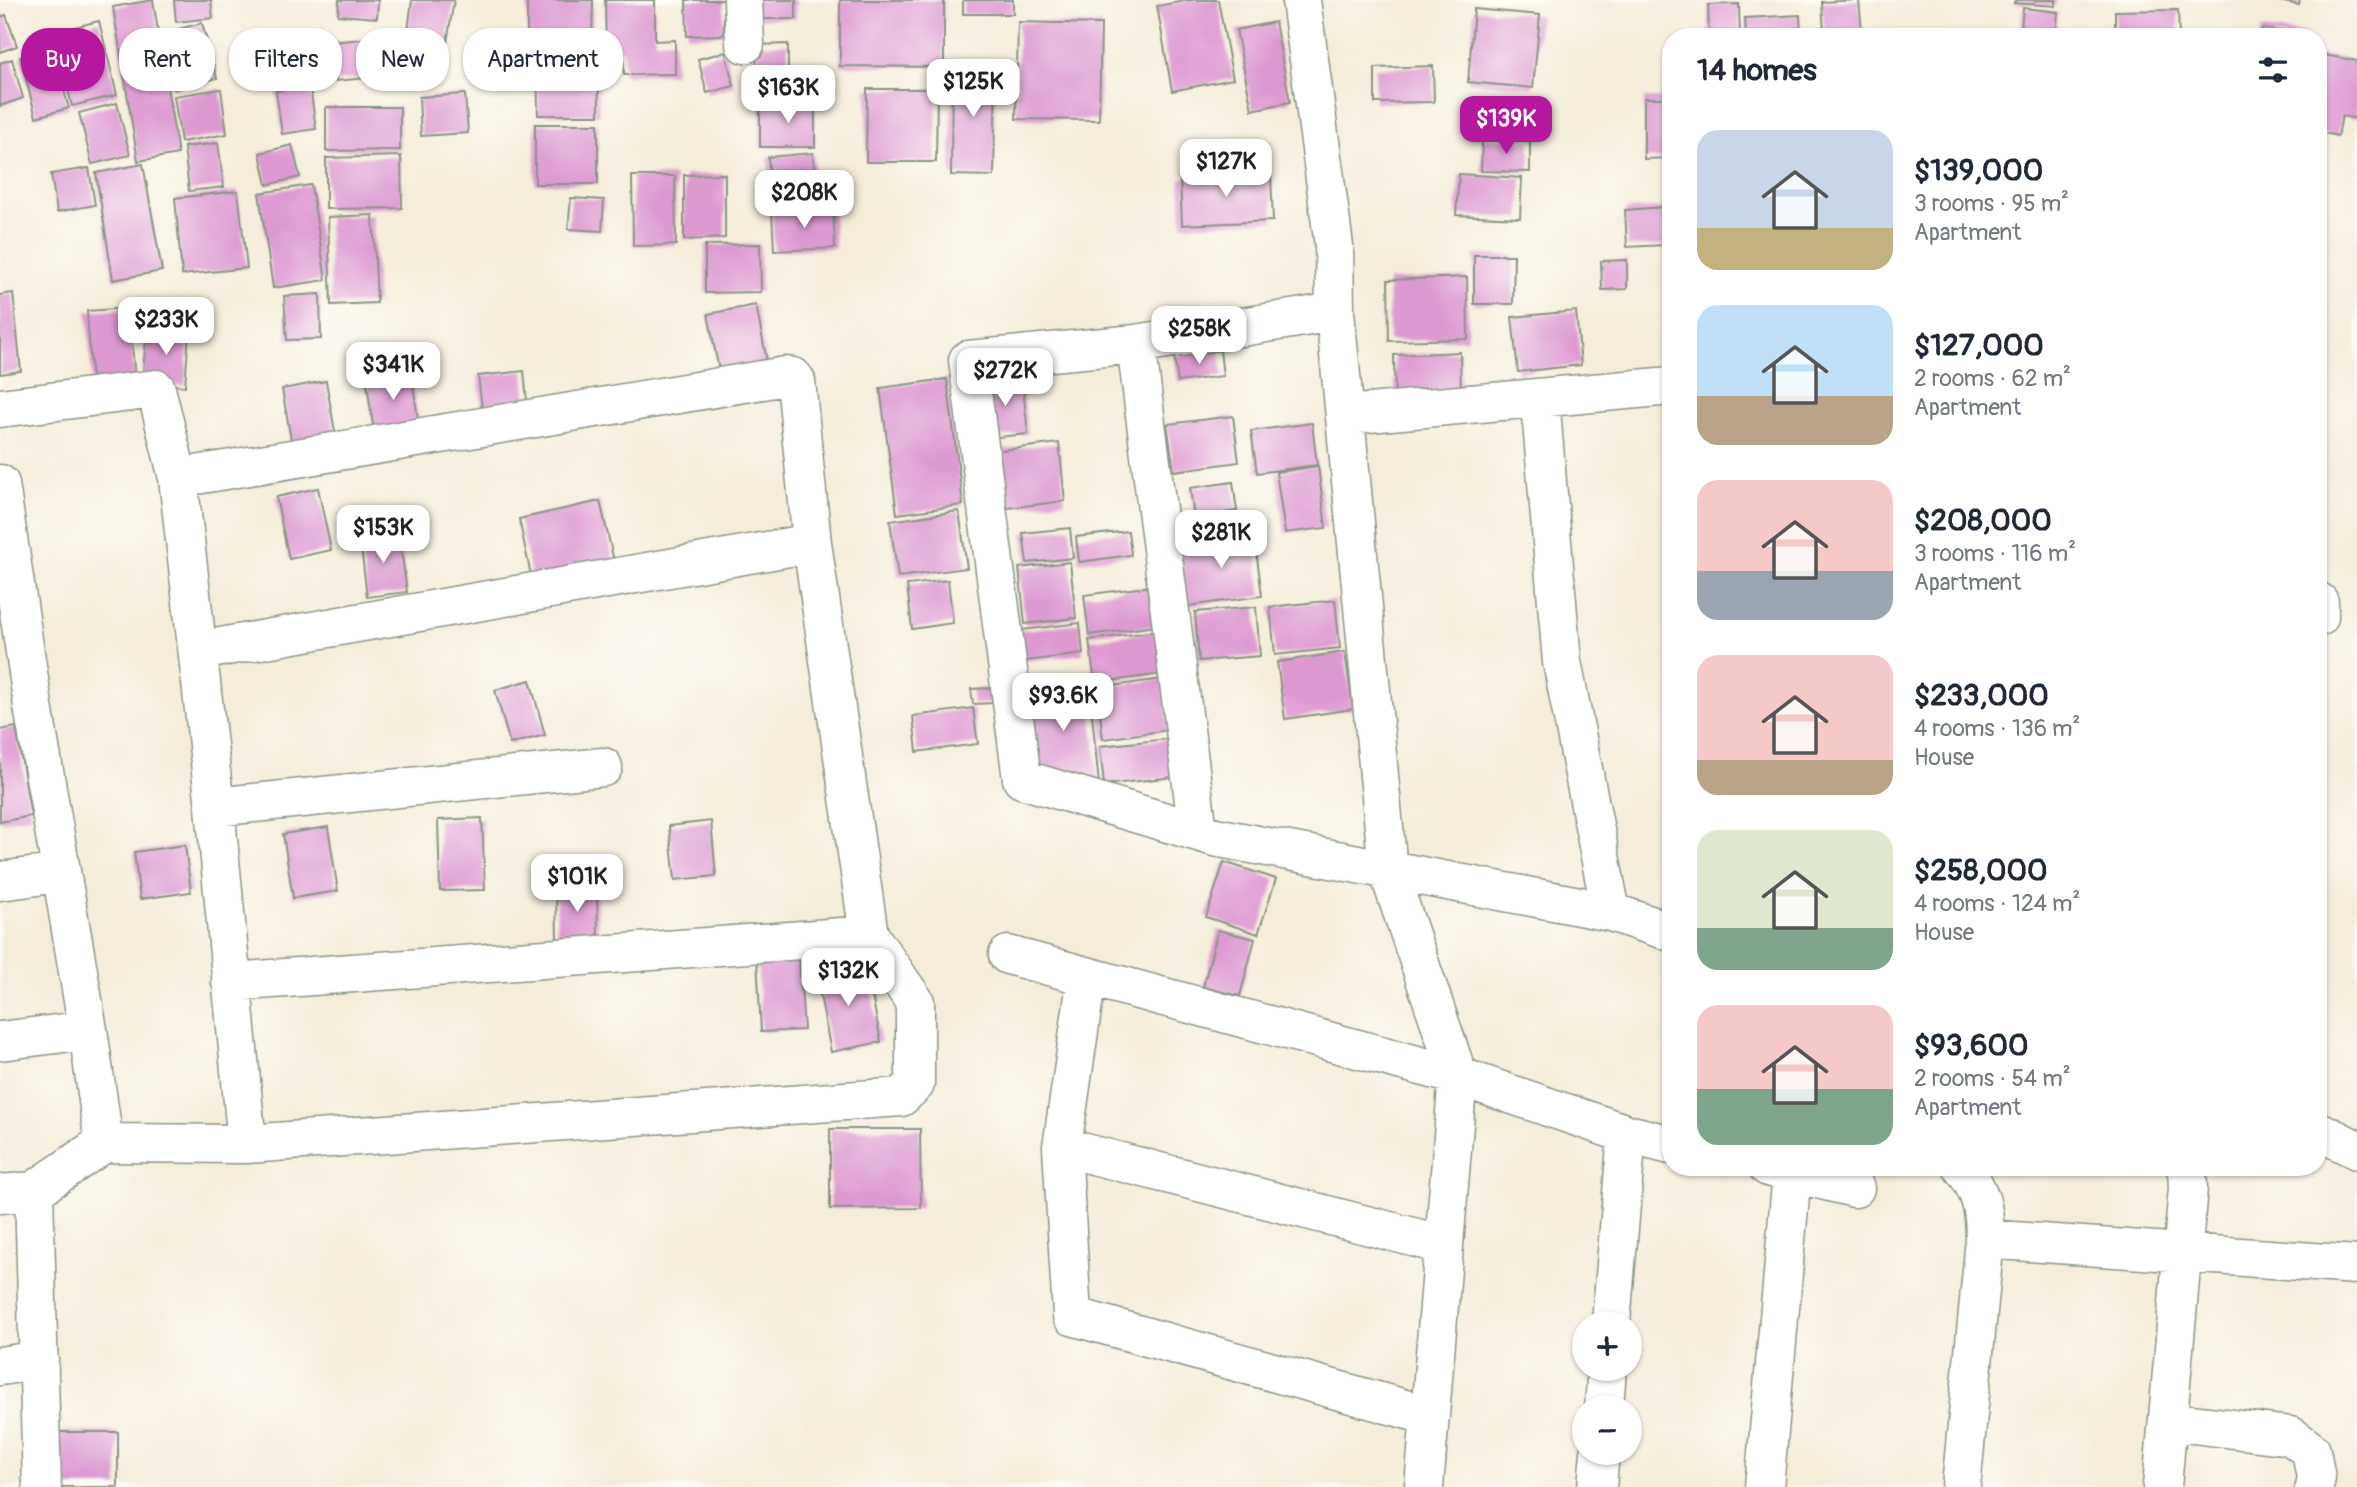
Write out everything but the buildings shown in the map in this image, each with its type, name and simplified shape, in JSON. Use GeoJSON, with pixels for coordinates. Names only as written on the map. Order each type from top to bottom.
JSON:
{"type":"FeatureCollection","features":[{"type":"Feature","properties":{"kind":"street"},"geometry":{"type":"LineString","coordinates":[[743,0],[745,44]]}},
{"type":"Feature","properties":{"kind":"street"},"geometry":{"type":"LineString","coordinates":[[1301,0],[1334,246],[1335,313],[1388,870],[1458,1076],[1424,1487]]}},
{"type":"Feature","properties":{"kind":"street"},"geometry":{"type":"LineString","coordinates":[[1335,313],[1136,344],[968,360],[1022,779],[1198,832],[1611,912],[1662,929]]}},
{"type":"Feature","properties":{"kind":"street"},"geometry":{"type":"LineString","coordinates":[[1136,344],[1198,832]]}},
{"type":"Feature","properties":{"kind":"street"},"geometry":{"type":"LineString","coordinates":[[42,1487],[39,1360],[17,1192],[104,1143],[247,1144],[901,1097],[915,1084],[915,1002],[869,935],[812,543],[796,382],[793,377],[786,376],[178,478]]}},
{"type":"Feature","properties":{"kind":"street"},"geometry":{"type":"LineString","coordinates":[[1346,415],[1662,387]]}},
{"type":"Feature","properties":{"kind":"street"},"geometry":{"type":"LineString","coordinates":[[0,408],[156,389],[178,478],[215,807],[247,1144]]}},
{"type":"Feature","properties":{"kind":"street"},"geometry":{"type":"LineString","coordinates":[[1540,398],[1562,662],[1611,912]]}},
{"type":"Feature","properties":{"kind":"street"},"geometry":{"type":"LineString","coordinates":[[0,484],[17,708],[60,873],[88,1030],[104,1143]]}},
{"type":"Feature","properties":{"kind":"street"},"geometry":{"type":"LineString","coordinates":[[198,651],[812,543]]}},
{"type":"Feature","properties":{"kind":"street"},"geometry":{"type":"LineString","coordinates":[[215,807],[603,767]]}},
{"type":"Feature","properties":{"kind":"street"},"geometry":{"type":"LineString","coordinates":[[0,881],[60,873]]}},
{"type":"Feature","properties":{"kind":"street"},"geometry":{"type":"LineString","coordinates":[[231,982],[869,935]]}},
{"type":"Feature","properties":{"kind":"street"},"geometry":{"type":"LineString","coordinates":[[1008,955],[1458,1076],[1627,1134],[1662,1142]]}},
{"type":"Feature","properties":{"kind":"street"},"geometry":{"type":"LineString","coordinates":[[1087,976],[1062,1147],[1072,1316],[1430,1416]]}},
{"type":"Feature","properties":{"kind":"street"},"geometry":{"type":"LineString","coordinates":[[0,1041],[88,1030]]}},
{"type":"Feature","properties":{"kind":"street"},"geometry":{"type":"LineString","coordinates":[[1612,1311],[1627,1134]]}},
{"type":"Feature","properties":{"kind":"street"},"geometry":{"type":"LineString","coordinates":[[2327,1135],[2357,1150]]}},
{"type":"Feature","properties":{"kind":"street"},"geometry":{"type":"LineString","coordinates":[[1062,1147],[1444,1245]]}},
{"type":"Feature","properties":{"kind":"street"},"geometry":{"type":"LineString","coordinates":[[1764,1487],[1780,1176]]}},
{"type":"Feature","properties":{"kind":"street"},"geometry":{"type":"LineString","coordinates":[[1805,1176],[1855,1188]]}},
{"type":"Feature","properties":{"kind":"street"},"geometry":{"type":"LineString","coordinates":[[1961,1487],[1985,1239],[1985,1213],[1976,1176]]}},
{"type":"Feature","properties":{"kind":"street"},"geometry":{"type":"LineString","coordinates":[[2162,1487],[2187,1176]]}},
{"type":"Feature","properties":{"kind":"street"},"geometry":{"type":"LineString","coordinates":[[1985,1239],[2357,1265]]}},
{"type":"Feature","properties":{"kind":"street"},"geometry":{"type":"LineString","coordinates":[[0,1366],[39,1360]]}},
{"type":"Feature","properties":{"kind":"street"},"geometry":{"type":"LineString","coordinates":[[2168,1421],[2291,1436],[2311,1451],[2316,1478],[2314,1487]]}},
{"type":"Feature","properties":{"kind":"street"},"geometry":{"type":"LineString","coordinates":[[1597,1487],[1599,1465]]}}]}
